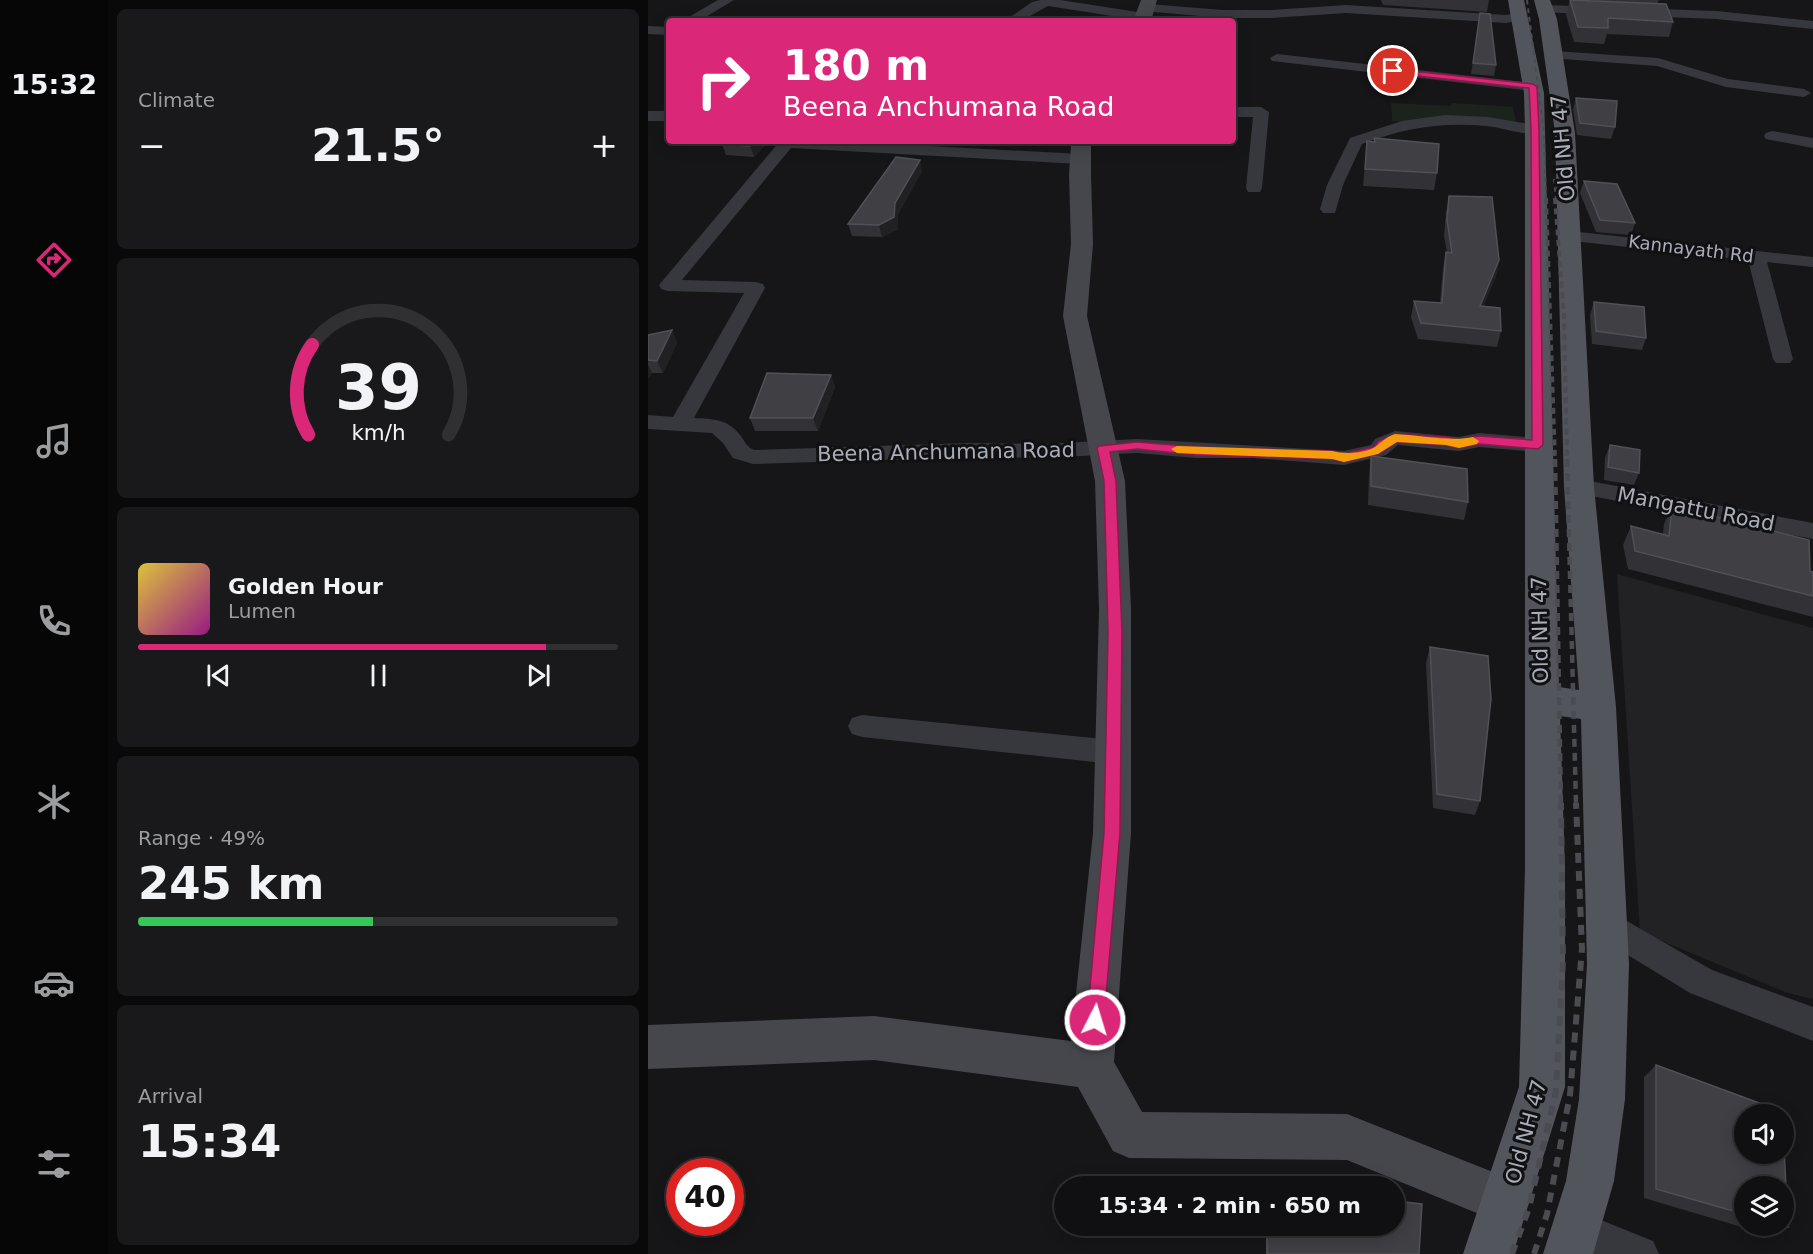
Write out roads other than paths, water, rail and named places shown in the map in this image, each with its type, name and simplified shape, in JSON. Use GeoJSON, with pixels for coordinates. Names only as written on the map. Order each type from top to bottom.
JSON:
{"type":"FeatureCollection","features":[{"type":"Feature","properties":{"kind":"main road","name":"Old NH 47"},"geometry":{"type":"LineString","coordinates":[[1488,1254],[1542,1087],[1545,868],[1535,129],[1542,92],[1554,55],[1548,19],[1530,6]]}},
{"type":"Feature","properties":{"kind":"main road","name":"Old NH 47"},"geometry":{"type":"LineString","coordinates":[[1530,6],[1542,92],[1565,133],[1579,487],[1598,707],[1608,964],[1602,1099],[1590,1181],[1572,1246]]}},
{"type":"Feature","properties":{"kind":"main road"},"geometry":{"type":"LineString","coordinates":[[1541,699],[1598,707]]}},
{"type":"Feature","properties":{"kind":"street"},"geometry":{"type":"LineString","coordinates":[[695,18],[728,0]]}},
{"type":"Feature","properties":{"kind":"street"},"geometry":{"type":"LineString","coordinates":[[1737,16],[1738,0]]}},
{"type":"Feature","properties":{"kind":"street"},"geometry":{"type":"LineString","coordinates":[[1016,18],[1037,4],[1048,2],[1106,9],[1110,13],[1223,14],[1346,9],[1506,19],[1530,6],[1737,16],[1813,25]]}},
{"type":"Feature","properties":{"kind":"street"},"geometry":{"type":"LineString","coordinates":[[1103,18],[1110,13]]}},
{"type":"Feature","properties":{"kind":"street"},"geometry":{"type":"LineString","coordinates":[[648,30],[666,31]]}},
{"type":"Feature","properties":{"kind":"street"},"geometry":{"type":"LineString","coordinates":[[1554,55],[1658,62],[1726,82],[1804,93]]}},
{"type":"Feature","properties":{"kind":"street"},"geometry":{"type":"LineString","coordinates":[[1277,58],[1542,92]]}},
{"type":"Feature","properties":{"kind":"street"},"geometry":{"type":"LineString","coordinates":[[1236,112],[1261,112],[1254,188]]}},
{"type":"Feature","properties":{"kind":"street"},"geometry":{"type":"LineString","coordinates":[[648,116],[666,116]]}},
{"type":"Feature","properties":{"kind":"street"},"geometry":{"type":"LineString","coordinates":[[1329,209],[1335,185],[1356,141],[1389,127],[1449,118],[1493,121],[1535,129]]}},
{"type":"Feature","properties":{"kind":"street"},"geometry":{"type":"LineString","coordinates":[[1772,136],[1813,143]]}},
{"type":"Feature","properties":{"kind":"street"},"geometry":{"type":"LineString","coordinates":[[680,423],[756,288],[668,285],[786,144]]}},
{"type":"Feature","properties":{"kind":"street"},"geometry":{"type":"LineString","coordinates":[[829,144],[1082,150],[1082,244],[1075,316],[1110,481],[1115,609],[1112,833],[1091,1066],[1129,1135],[1347,1137],[1506,1201]]}},
{"type":"Feature","properties":{"kind":"street","name":"Kannayath Rd"},"geometry":{"type":"LineString","coordinates":[[1569,236],[1813,262]]}},
{"type":"Feature","properties":{"kind":"street"},"geometry":{"type":"LineString","coordinates":[[1756,257],[1783,359]]}},
{"type":"Feature","properties":{"kind":"street","name":"Beena Anchumana Road"},"geometry":{"type":"LineString","coordinates":[[648,422],[718,426],[731,438],[741,453],[753,457],[1137,446],[1196,451],[1332,455],[1344,458],[1378,450],[1383,444],[1395,438],[1459,444],[1479,440],[1538,445]]}},
{"type":"Feature","properties":{"kind":"street","name":"Mangattu Road"},"geometry":{"type":"LineString","coordinates":[[1579,487],[1813,531]]}},
{"type":"Feature","properties":{"kind":"street"},"geometry":{"type":"LineString","coordinates":[[862,726],[1113,752]]}},
{"type":"Feature","properties":{"kind":"street"},"geometry":{"type":"LineString","coordinates":[[1606,924],[1702,982],[1813,1024]]}},
{"type":"Feature","properties":{"kind":"street"},"geometry":{"type":"LineString","coordinates":[[648,1047],[874,1038],[1091,1066]]}},
{"type":"Feature","properties":{"kind":"street"},"geometry":{"type":"LineString","coordinates":[[1572,1246],[1640,1254]]}},
{"type":"Feature","properties":{"kind":"railway"},"geometry":{"type":"LineString","coordinates":[[1527,0],[1544,133],[1546,200]]}},
{"type":"Feature","properties":{"kind":"railway"},"geometry":{"type":"LineString","coordinates":[[1554,179],[1556,200]]}},
{"type":"Feature","properties":{"kind":"railway"},"geometry":{"type":"LineString","coordinates":[[1546,198],[1555,461]]}},
{"type":"Feature","properties":{"kind":"railway"},"geometry":{"type":"LineString","coordinates":[[1555,198],[1564,316],[1567,461]]}},
{"type":"Feature","properties":{"kind":"railway"},"geometry":{"type":"LineString","coordinates":[[1555,459],[1561,804]]}},
{"type":"Feature","properties":{"kind":"railway"},"geometry":{"type":"LineString","coordinates":[[1567,459],[1576,804]]}},
{"type":"Feature","properties":{"kind":"railway"},"geometry":{"type":"LineString","coordinates":[[1512,1254],[1529,1208],[1556,1091],[1563,961],[1561,803]]}},
{"type":"Feature","properties":{"kind":"railway"},"geometry":{"type":"LineString","coordinates":[[1534,1254],[1547,1214],[1570,1095],[1582,949],[1576,803]]}}]}
